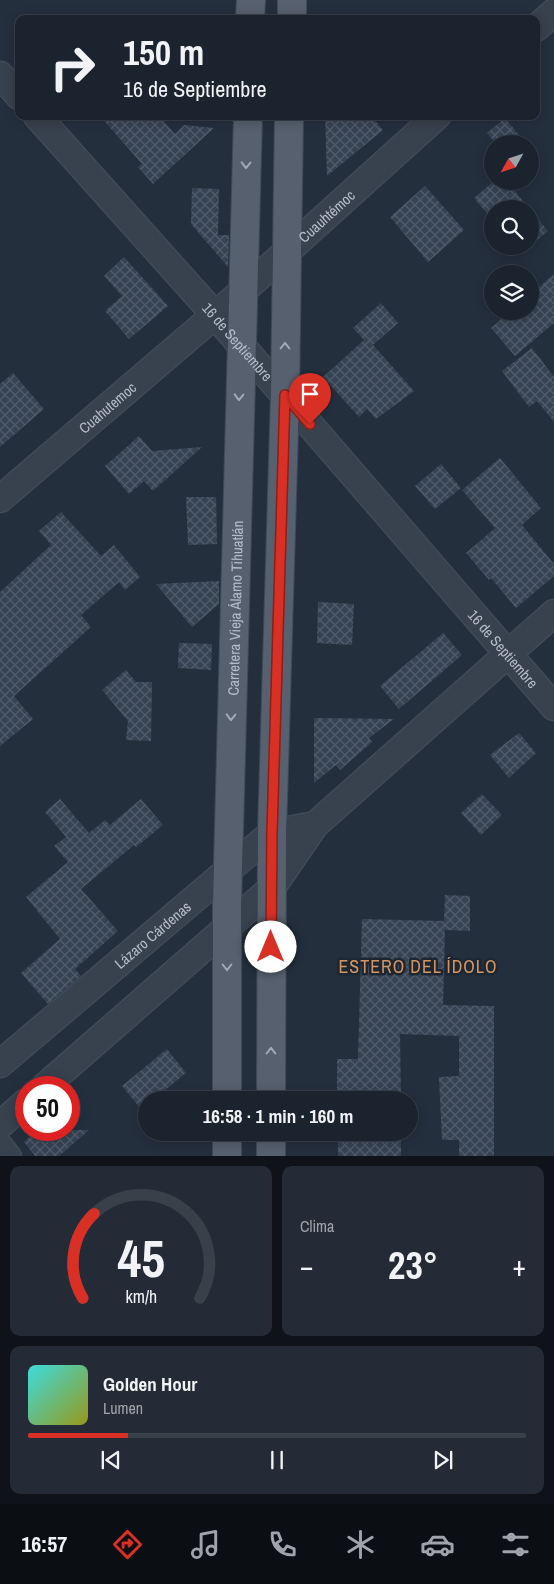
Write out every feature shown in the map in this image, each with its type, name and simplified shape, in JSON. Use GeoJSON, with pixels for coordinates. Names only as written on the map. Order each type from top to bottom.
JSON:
{"type":"FeatureCollection","features":[{"type":"Feature","properties":{"kind":"main road"},"geometry":{"type":"LineString","coordinates":[[250,15],[251,0]]}},
{"type":"Feature","properties":{"kind":"main road"},"geometry":{"type":"LineString","coordinates":[[292,0],[292,15]]}},
{"type":"Feature","properties":{"kind":"main road","name":"Carretera Vieja Álamo Tihuatlán"},"geometry":{"type":"LineString","coordinates":[[227,1091],[228,870],[248,120]]}},
{"type":"Feature","properties":{"kind":"main road"},"geometry":{"type":"LineString","coordinates":[[271,1091],[272,833],[285,395],[289,120]]}},
{"type":"Feature","properties":{"kind":"main road"},"geometry":{"type":"LineString","coordinates":[[227,1141],[227,1156]]}},
{"type":"Feature","properties":{"kind":"main road"},"geometry":{"type":"LineString","coordinates":[[271,1141],[271,1156]]}},
{"type":"Feature","properties":{"kind":"street"},"geometry":{"type":"LineString","coordinates":[[540,24],[554,12]]}},
{"type":"Feature","properties":{"kind":"street"},"geometry":{"type":"LineString","coordinates":[[0,75],[15,92]]}},
{"type":"Feature","properties":{"kind":"street","name":"16 de Septiembre"},"geometry":{"type":"LineString","coordinates":[[41,120],[285,395],[554,707]]}},
{"type":"Feature","properties":{"kind":"street","name":"Cuauhtémoc"},"geometry":{"type":"LineString","coordinates":[[215,315],[433,120]]}},
{"type":"Feature","properties":{"kind":"street","name":"Cuahutemoc"},"geometry":{"type":"LineString","coordinates":[[0,499],[215,315]]}},
{"type":"Feature","properties":{"kind":"street"},"geometry":{"type":"LineString","coordinates":[[58,1076],[271,889],[315,825],[554,613]]}},
{"type":"Feature","properties":{"kind":"street","name":"Lázaro Cárdenas"},"geometry":{"type":"LineString","coordinates":[[0,1064],[272,833],[315,825]]}},
{"type":"Feature","properties":{"kind":"street"},"geometry":{"type":"LineString","coordinates":[[0,1125],[15,1112]]}},
{"type":"Feature","properties":{"kind":"street"},"geometry":{"type":"LineString","coordinates":[[0,1147],[8,1156]]}},
{"type":"Feature","properties":{"kind":"building"},"geometry":{"type":"Polygon","coordinates":[[[104,120],[163,120],[175,134],[184,125],[214,128],[153,184],[138,167],[142,164],[104,120]]]}},
{"type":"Feature","properties":{"kind":"building"},"geometry":{"type":"Polygon","coordinates":[[[325,120],[374,120],[383,130],[327,176],[325,120]]]}},
{"type":"Feature","properties":{"kind":"building"},"geometry":{"type":"Polygon","coordinates":[[[503,120],[507,120],[519,135],[489,135],[487,133],[503,120]]]}},
{"type":"Feature","properties":{"kind":"building"},"geometry":{"type":"Polygon","coordinates":[[[425,186],[464,230],[428,262],[390,217],[425,186]]]}},
{"type":"Feature","properties":{"kind":"building"},"geometry":{"type":"Polygon","coordinates":[[[192,188],[219,189],[218,235],[229,235],[228,267],[191,224],[192,188]]]}},
{"type":"Feature","properties":{"kind":"building"},"geometry":{"type":"Polygon","coordinates":[[[484,190],[514,190],[522,200],[484,200],[484,210],[474,198],[484,190]]]}},
{"type":"Feature","properties":{"kind":"building"},"geometry":{"type":"Polygon","coordinates":[[[539,220],[548,231],[539,238],[539,220]]]}},
{"type":"Feature","properties":{"kind":"building"},"geometry":{"type":"Polygon","coordinates":[[[124,257],[168,306],[129,339],[105,311],[122,296],[104,276],[124,257]]]}},
{"type":"Feature","properties":{"kind":"building"},"geometry":{"type":"Polygon","coordinates":[[[554,274],[554,323],[515,356],[491,328],[500,320],[539,320],[539,287],[554,274]]]}},
{"type":"Feature","properties":{"kind":"building"},"geometry":{"type":"Polygon","coordinates":[[[381,303],[398,323],[373,345],[414,391],[376,419],[367,409],[359,417],[323,377],[364,340],[353,328],[381,303]]]}},
{"type":"Feature","properties":{"kind":"building"},"geometry":{"type":"Polygon","coordinates":[[[532,348],[554,377],[554,422],[537,401],[529,407],[502,371],[532,348]]]}},
{"type":"Feature","properties":{"kind":"building"},"geometry":{"type":"Polygon","coordinates":[[[13,373],[44,409],[0,447],[0,384],[13,373]]]}},
{"type":"Feature","properties":{"kind":"building"},"geometry":{"type":"Polygon","coordinates":[[[139,436],[152,451],[202,447],[153,491],[144,481],[129,494],[105,466],[139,436]]]}},
{"type":"Feature","properties":{"kind":"building"},"geometry":{"type":"Polygon","coordinates":[[[500,458],[541,508],[522,525],[554,564],[554,576],[516,608],[491,578],[489,580],[466,553],[495,528],[462,490],[500,458]]]}},
{"type":"Feature","properties":{"kind":"building"},"geometry":{"type":"Polygon","coordinates":[[[441,464],[461,488],[435,509],[415,486],[441,464]]]}},
{"type":"Feature","properties":{"kind":"building"},"geometry":{"type":"Polygon","coordinates":[[[186,497],[216,497],[217,544],[188,545],[186,497]]]}},
{"type":"Feature","properties":{"kind":"building"},"geometry":{"type":"Polygon","coordinates":[[[61,512],[101,556],[114,545],[140,577],[125,590],[119,582],[81,615],[91,627],[14,696],[33,719],[0,746],[0,592],[51,545],[39,531],[61,512]]]}},
{"type":"Feature","properties":{"kind":"building"},"geometry":{"type":"Polygon","coordinates":[[[219,581],[219,604],[192,627],[156,584],[219,581]]]}},
{"type":"Feature","properties":{"kind":"building"},"geometry":{"type":"Polygon","coordinates":[[[318,602],[354,604],[352,645],[317,643],[318,602]]]}},
{"type":"Feature","properties":{"kind":"building"},"geometry":{"type":"Polygon","coordinates":[[[443,633],[462,655],[399,709],[380,686],[443,633]]]}},
{"type":"Feature","properties":{"kind":"building"},"geometry":{"type":"Polygon","coordinates":[[[179,643],[212,644],[211,670],[178,668],[179,643]]]}},
{"type":"Feature","properties":{"kind":"building"},"geometry":{"type":"Polygon","coordinates":[[[126,670],[136,682],[152,682],[151,741],[126,740],[128,721],[102,690],[126,670]]]}},
{"type":"Feature","properties":{"kind":"building"},"geometry":{"type":"Polygon","coordinates":[[[314,718],[394,719],[369,738],[372,742],[340,770],[336,765],[314,783],[314,718]]]}},
{"type":"Feature","properties":{"kind":"building"},"geometry":{"type":"Polygon","coordinates":[[[519,733],[536,753],[509,778],[490,755],[519,733]]]}},
{"type":"Feature","properties":{"kind":"building"},"geometry":{"type":"Polygon","coordinates":[[[482,794],[502,815],[481,835],[461,813],[482,794]]]}},
{"type":"Feature","properties":{"kind":"building"},"geometry":{"type":"Polygon","coordinates":[[[60,799],[89,833],[105,820],[110,825],[141,799],[163,825],[136,847],[134,845],[81,889],[118,931],[75,969],[81,976],[48,1004],[21,973],[60,939],[26,897],[68,862],[54,846],[66,837],[45,812],[60,799]]]}},
{"type":"Feature","properties":{"kind":"building"},"geometry":{"type":"Polygon","coordinates":[[[445,895],[470,896],[470,931],[445,930],[443,1005],[494,1006],[494,1156],[459,1156],[459,1140],[442,1140],[439,1077],[459,1076],[459,1036],[400,1034],[401,1091],[337,1091],[337,1059],[358,1059],[362,919],[444,921],[445,895]]]}},
{"type":"Feature","properties":{"kind":"building"},"geometry":{"type":"Polygon","coordinates":[[[167,1049],[186,1073],[164,1091],[138,1091],[138,1105],[122,1086],[167,1049]]]}},
{"type":"Feature","properties":{"kind":"building"},"geometry":{"type":"Polygon","coordinates":[[[80,1130],[89,1130],[80,1138],[80,1130]]]}},
{"type":"Feature","properties":{"kind":"building"},"geometry":{"type":"Polygon","coordinates":[[[25,1141],[76,1141],[59,1156],[35,1156],[25,1141]]]}},
{"type":"Feature","properties":{"kind":"building"},"geometry":{"type":"Polygon","coordinates":[[[338,1141],[401,1141],[401,1156],[338,1156],[338,1141]]]}},
{"type":"Feature","properties":{"kind":"district","name":"ESTERO DEL ÍDOLO"},"geometry":{"type":"Point","coordinates":[418,966]}},
{"type":"Feature","properties":{"kind":"route"},"geometry":{"type":"LineString","coordinates":[[271,947],[272,833],[285,395],[310,424]]}}]}
